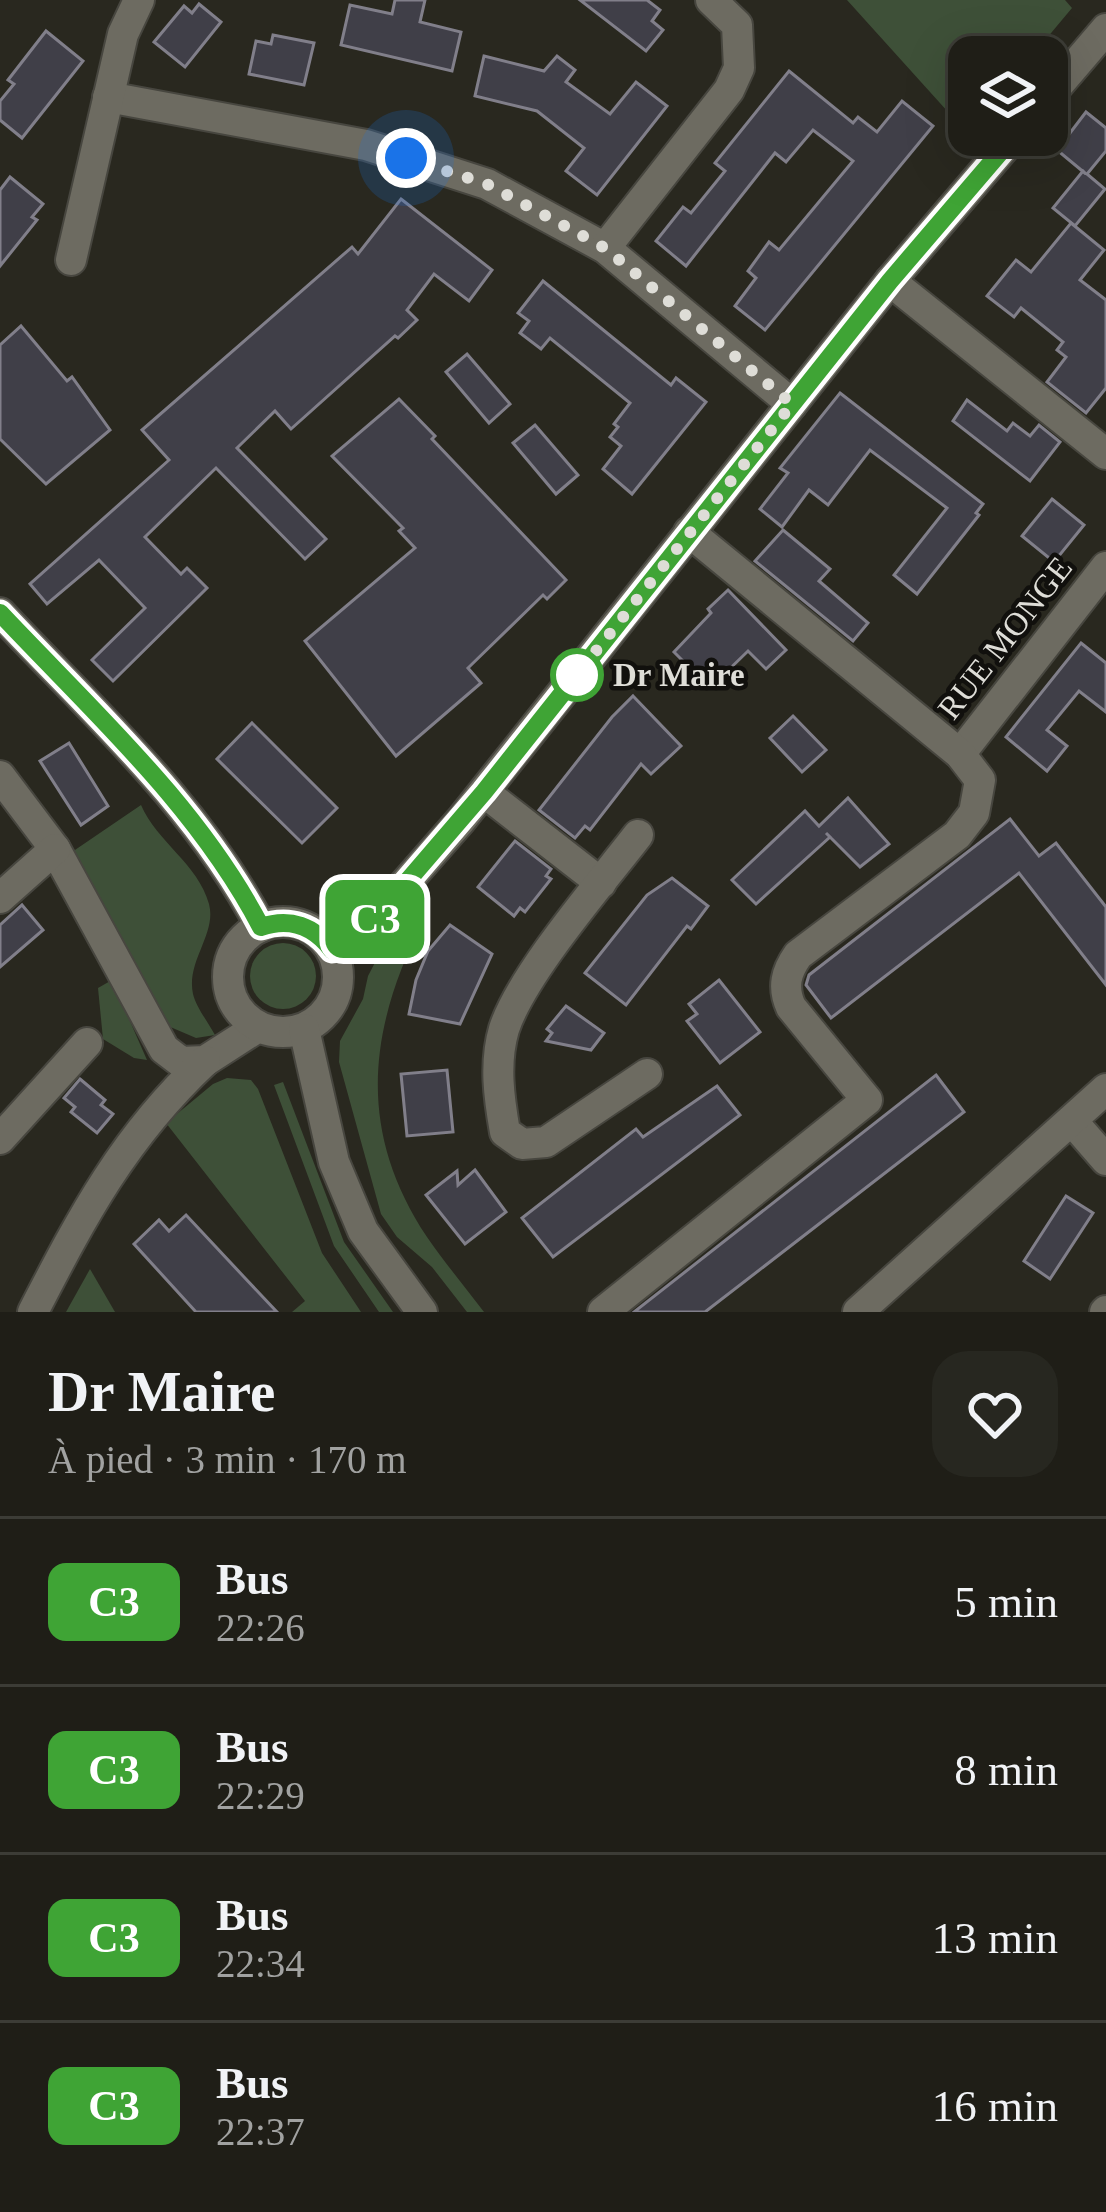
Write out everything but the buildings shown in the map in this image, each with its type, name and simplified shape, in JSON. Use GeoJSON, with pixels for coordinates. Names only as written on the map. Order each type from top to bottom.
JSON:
{"type":"FeatureCollection","features":[{"type":"Feature","properties":{"kind":"street"},"geometry":{"type":"LineString","coordinates":[[71,260],[123,34],[139,0]]}},
{"type":"Feature","properties":{"kind":"street"},"geometry":{"type":"LineString","coordinates":[[605,248],[729,90],[739,68],[737,26],[711,0]]}},
{"type":"Feature","properties":{"kind":"street"},"geometry":{"type":"LineString","coordinates":[[1068,73],[1106,29]]}},
{"type":"Feature","properties":{"kind":"street"},"geometry":{"type":"LineString","coordinates":[[108,97],[366,145],[487,184],[605,248],[792,404]]}},
{"type":"Feature","properties":{"kind":"street"},"geometry":{"type":"LineString","coordinates":[[332,950],[374,920],[484,792],[890,281],[997,156]]}},
{"type":"Feature","properties":{"kind":"street"},"geometry":{"type":"LineString","coordinates":[[890,281],[1106,454]]}},
{"type":"Feature","properties":{"kind":"street"},"geometry":{"type":"LineString","coordinates":[[603,1312],[867,1100],[791,1007],[785,993],[788,969],[798,955],[957,835],[974,812],[980,780],[960,754],[688,532]]}},
{"type":"Feature","properties":{"kind":"street","name":"RUE MONGE"},"geometry":{"type":"LineString","coordinates":[[960,754],[1106,567]]}},
{"type":"Feature","properties":{"kind":"street"},"geometry":{"type":"LineString","coordinates":[[0,613],[191,818],[238,883],[261,927]]}},
{"type":"Feature","properties":{"kind":"street"},"geometry":{"type":"LineString","coordinates":[[0,776],[55,849],[164,1049],[181,1062],[206,1061]]}},
{"type":"Feature","properties":{"kind":"street"},"geometry":{"type":"LineString","coordinates":[[484,792],[601,883]]}},
{"type":"Feature","properties":{"kind":"street"},"geometry":{"type":"LineString","coordinates":[[638,835],[523,990],[504,1030],[496,1085],[505,1132],[522,1144],[546,1142],[647,1074]]}},
{"type":"Feature","properties":{"kind":"street"},"geometry":{"type":"LineString","coordinates":[[0,898],[55,849]]}},
{"type":"Feature","properties":{"kind":"street"},"geometry":{"type":"LineString","coordinates":[[298,924],[323,938],[332,950],[338,964],[335,995],[328,1010],[304,1029],[289,1033],[258,1027],[244,1016],[228,985],[234,951],[261,927],[298,924]]}},
{"type":"Feature","properties":{"kind":"street"},"geometry":{"type":"LineString","coordinates":[[33,1312],[106,1177],[161,1102],[206,1061],[258,1027]]}},
{"type":"Feature","properties":{"kind":"street"},"geometry":{"type":"LineString","coordinates":[[304,1029],[334,1162],[363,1231],[422,1312]]}},
{"type":"Feature","properties":{"kind":"street"},"geometry":{"type":"LineString","coordinates":[[0,1139],[87,1042]]}},
{"type":"Feature","properties":{"kind":"street"},"geometry":{"type":"LineString","coordinates":[[858,1312],[1106,1089]]}},
{"type":"Feature","properties":{"kind":"street"},"geometry":{"type":"LineString","coordinates":[[1073,1122],[1106,1160]]}},
{"type":"Feature","properties":{"kind":"green space"},"geometry":{"type":"Polygon","coordinates":[[[847,0],[1065,0],[1072,8],[1049,36],[948,36],[948,112],[847,0]]]}},
{"type":"Feature","properties":{"kind":"green space"},"geometry":{"type":"Polygon","coordinates":[[[141,805],[196,877],[209,904],[209,926],[192,982],[197,1004],[215,1035],[196,1038],[168,1026],[72,852],[141,805]]]}},
{"type":"Feature","properties":{"kind":"green space"},"geometry":{"type":"Polygon","coordinates":[[[418,914],[424,919],[391,1000],[382,1040],[380,1118],[404,1197],[427,1237],[484,1312],[467,1312],[381,1214],[339,1062],[340,1041],[363,999],[379,955],[418,914]]]}},
{"type":"Feature","properties":{"kind":"green space"},"geometry":{"type":"Polygon","coordinates":[[[283,943],[306,953],[316,976],[306,999],[283,1009],[260,999],[250,976],[260,953],[283,943]]]}},
{"type":"Feature","properties":{"kind":"green space"},"geometry":{"type":"Polygon","coordinates":[[[112,980],[147,1060],[134,1058],[103,1039],[98,988],[112,980]]]}},
{"type":"Feature","properties":{"kind":"green space"},"geometry":{"type":"Polygon","coordinates":[[[227,1078],[251,1080],[258,1089],[322,1253],[361,1312],[292,1312],[305,1301],[166,1123],[227,1078]]]}},
{"type":"Feature","properties":{"kind":"green space"},"geometry":{"type":"Polygon","coordinates":[[[283,1082],[344,1242],[393,1312],[379,1312],[334,1246],[274,1085],[283,1082]]]}},
{"type":"Feature","properties":{"kind":"green space"},"geometry":{"type":"Polygon","coordinates":[[[90,1269],[115,1312],[66,1312],[90,1269]]]}},
{"type":"Feature","properties":{"kind":"bus line","name":"C3"},"geometry":{"type":"LineString","coordinates":[[0,613],[191,818],[238,883],[261,927],[298,924],[323,938],[332,950],[374,920],[484,792],[890,281],[997,156]]}},
{"type":"Feature","properties":{"kind":"place","name":"Dr Maire"},"geometry":{"type":"Point","coordinates":[577,675]}},
{"type":"Feature","properties":{"kind":"route"},"geometry":{"type":"LineString","coordinates":[[406,158],[487,184],[605,248],[792,404],[577,675]]}}]}
